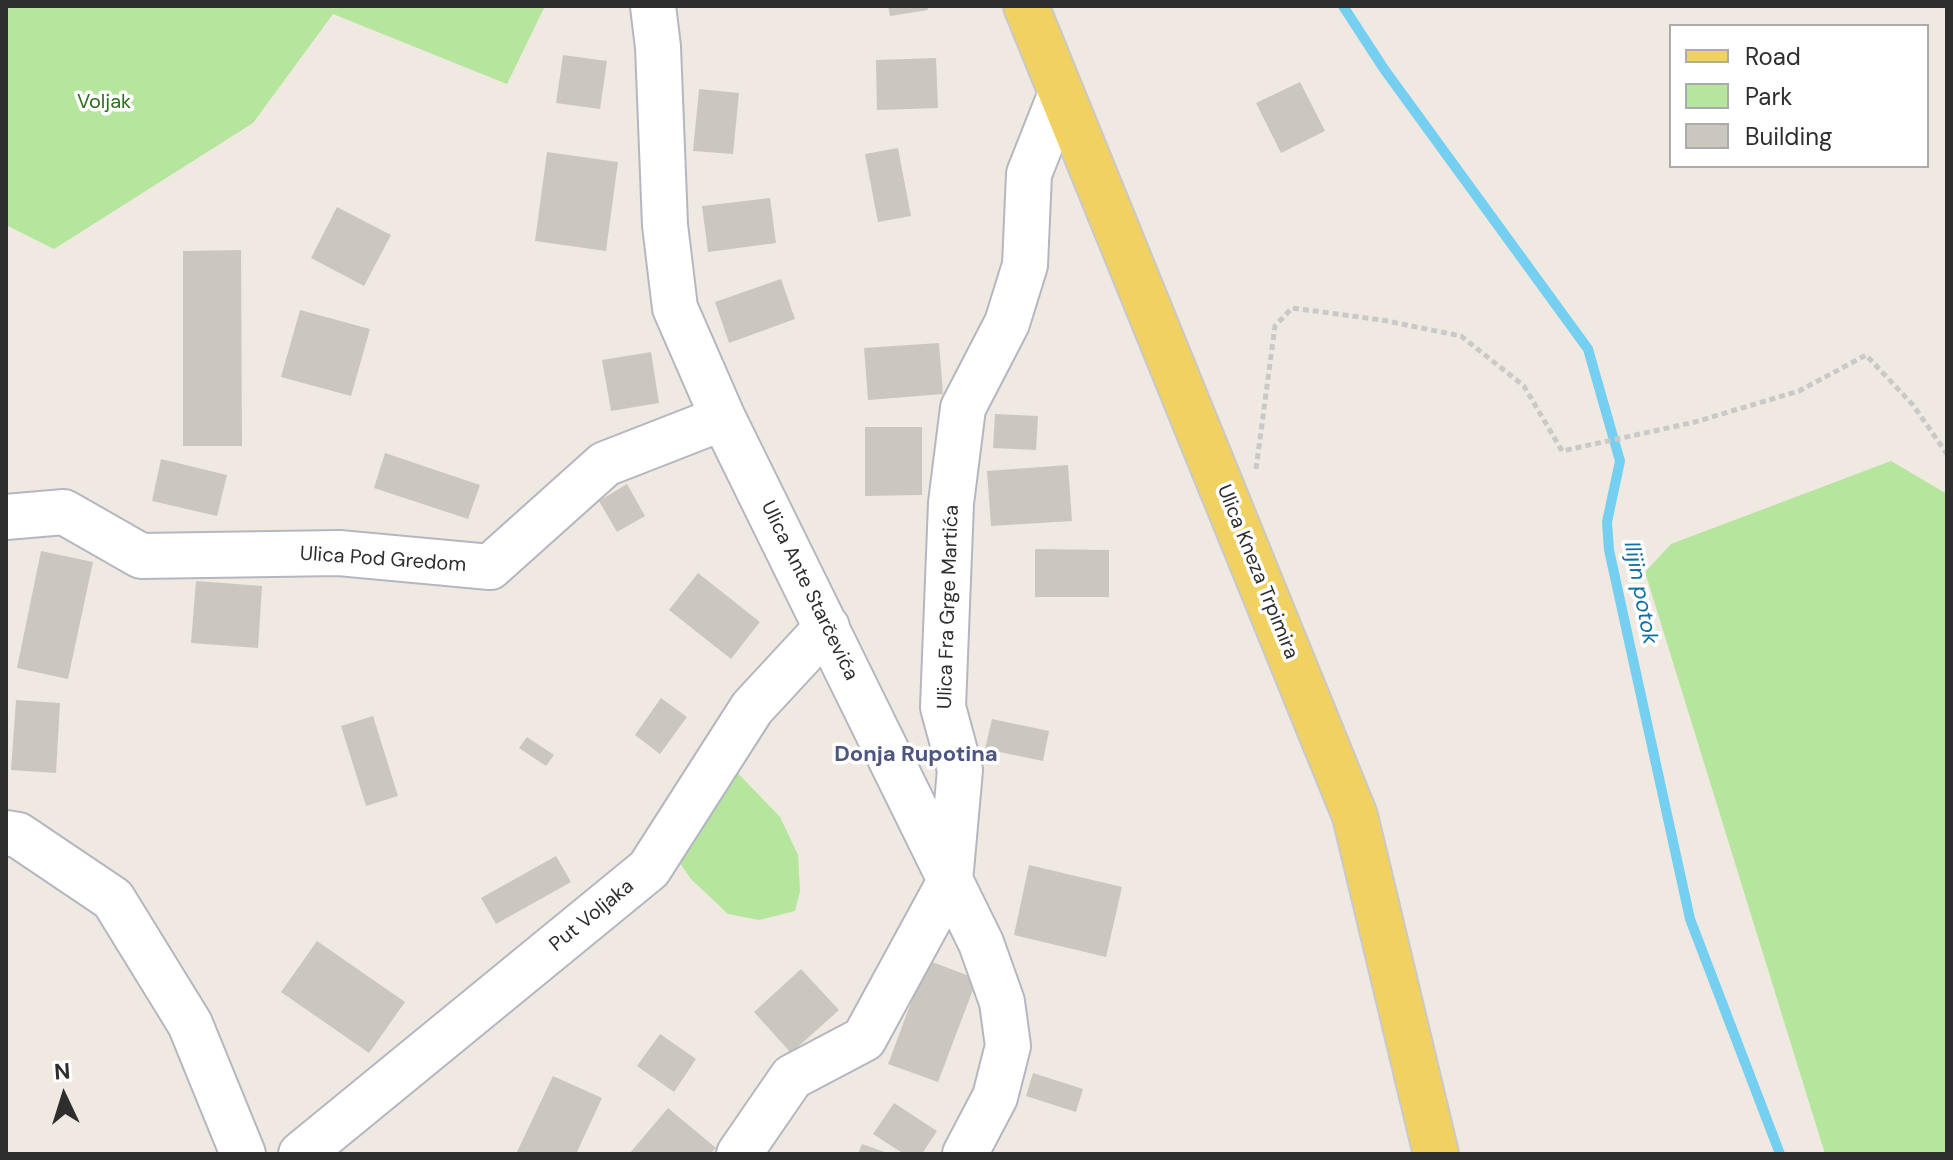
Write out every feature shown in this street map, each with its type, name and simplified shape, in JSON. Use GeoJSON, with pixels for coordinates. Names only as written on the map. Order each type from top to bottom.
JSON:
{"type":"FeatureCollection","features":[{"type":"Feature","properties":{"kind":"main road","name":"Ulica Kneza Trpimira"},"geometry":{"type":"LineString","coordinates":[[1026,6],[1355,816],[1436,1154]]}},
{"type":"Feature","properties":{"kind":"street","name":"Ulica Ante Starčevića"},"geometry":{"type":"LineString","coordinates":[[653,6],[658,47],[665,225],[675,308],[723,418],[981,943],[1002,1002],[1008,1046],[995,1097],[965,1154]]}},
{"type":"Feature","properties":{"kind":"street","name":"Ulica Fra Grge Martića"},"geometry":{"type":"LineString","coordinates":[[739,1154],[792,1077],[864,1039],[950,881],[960,770],[943,707],[951,503],[963,408],[1007,323],[1025,265],[1029,174],[1061,93]]}},
{"type":"Feature","properties":{"kind":"street","name":"Ulica Pod Gredom"},"geometry":{"type":"LineString","coordinates":[[6,517],[64,512],[141,556],[339,553],[490,567],[605,464],[723,418]]}},
{"type":"Feature","properties":{"kind":"street","name":"Put Voljaka"},"geometry":{"type":"LineString","coordinates":[[301,1154],[649,869],[752,708],[827,627]]}},
{"type":"Feature","properties":{"kind":"street"},"geometry":{"type":"LineString","coordinates":[[6,833],[18,835],[113,899],[190,1024],[243,1154]]}},
{"type":"Feature","properties":{"kind":"path"},"geometry":{"type":"LineString","coordinates":[[1254,483],[1275,326],[1292,308],[1382,320],[1461,336],[1524,386],[1562,451],[1695,422],[1799,391],[1866,355],[1913,405],[1947,454]]}},
{"type":"Feature","properties":{"kind":"green space","name":"Voljak"},"geometry":{"type":"Polygon","coordinates":[[[6,6],[545,6],[507,84],[333,14],[253,123],[54,249],[6,225],[6,6]]]}},
{"type":"Feature","properties":{"kind":"green space"},"geometry":{"type":"Polygon","coordinates":[[[1891,461],[1947,494],[1947,1154],[1825,1154],[1645,572],[1671,544],[1891,461]]]}},
{"type":"Feature","properties":{"kind":"green space"},"geometry":{"type":"Polygon","coordinates":[[[729,764],[780,817],[798,855],[800,891],[795,911],[759,920],[728,914],[691,879],[670,849],[729,764]]]}},
{"type":"Feature","properties":{"kind":"building"},"geometry":{"type":"Polygon","coordinates":[[[888,6],[927,6],[928,10],[890,16],[888,6]]]}},
{"type":"Feature","properties":{"kind":"building"},"geometry":{"type":"Polygon","coordinates":[[[563,55],[607,61],[600,109],[556,103],[563,55]]]}},
{"type":"Feature","properties":{"kind":"building"},"geometry":{"type":"Polygon","coordinates":[[[936,58],[938,108],[877,110],[876,60],[936,58]]]}},
{"type":"Feature","properties":{"kind":"building"},"geometry":{"type":"Polygon","coordinates":[[[1300,82],[1325,131],[1281,153],[1256,103],[1300,82]]]}},
{"type":"Feature","properties":{"kind":"building"},"geometry":{"type":"Polygon","coordinates":[[[699,89],[739,93],[733,154],[693,151],[699,89]]]}},
{"type":"Feature","properties":{"kind":"building"},"geometry":{"type":"Polygon","coordinates":[[[898,148],[911,216],[878,222],[865,154],[898,148]]]}},
{"type":"Feature","properties":{"kind":"building"},"geometry":{"type":"Polygon","coordinates":[[[547,152],[618,162],[606,251],[535,241],[547,152]]]}},
{"type":"Feature","properties":{"kind":"building"},"geometry":{"type":"Polygon","coordinates":[[[770,198],[776,243],[708,252],[702,206],[770,198]]]}},
{"type":"Feature","properties":{"kind":"building"},"geometry":{"type":"Polygon","coordinates":[[[337,207],[391,235],[364,286],[311,258],[337,207]]]}},
{"type":"Feature","properties":{"kind":"building"},"geometry":{"type":"Polygon","coordinates":[[[241,250],[242,446],[183,446],[183,251],[241,250]]]}},
{"type":"Feature","properties":{"kind":"building"},"geometry":{"type":"Polygon","coordinates":[[[781,279],[795,319],[729,343],[715,302],[781,279]]]}},
{"type":"Feature","properties":{"kind":"building"},"geometry":{"type":"Polygon","coordinates":[[[300,310],[370,329],[351,396],[281,377],[300,310]]]}},
{"type":"Feature","properties":{"kind":"building"},"geometry":{"type":"Polygon","coordinates":[[[939,343],[943,394],[868,400],[864,348],[939,343]]]}},
{"type":"Feature","properties":{"kind":"building"},"geometry":{"type":"Polygon","coordinates":[[[651,352],[659,403],[611,411],[602,360],[651,352]]]}},
{"type":"Feature","properties":{"kind":"building"},"geometry":{"type":"Polygon","coordinates":[[[995,414],[1038,416],[1036,450],[993,448],[995,414]]]}},
{"type":"Feature","properties":{"kind":"building"},"geometry":{"type":"Polygon","coordinates":[[[865,427],[922,427],[922,495],[865,496],[865,427]]]}},
{"type":"Feature","properties":{"kind":"building"},"geometry":{"type":"Polygon","coordinates":[[[385,453],[480,485],[468,519],[374,488],[385,453]]]}},
{"type":"Feature","properties":{"kind":"building"},"geometry":{"type":"Polygon","coordinates":[[[161,459],[227,475],[217,516],[152,501],[161,459]]]}},
{"type":"Feature","properties":{"kind":"building"},"geometry":{"type":"Polygon","coordinates":[[[1068,465],[1072,521],[991,526],[987,471],[1068,465]]]}},
{"type":"Feature","properties":{"kind":"building"},"geometry":{"type":"Polygon","coordinates":[[[627,484],[645,516],[617,532],[599,501],[627,484]]]}},
{"type":"Feature","properties":{"kind":"building"},"geometry":{"type":"Polygon","coordinates":[[[1035,549],[1109,550],[1109,597],[1035,597],[1035,549]]]}},
{"type":"Feature","properties":{"kind":"building"},"geometry":{"type":"Polygon","coordinates":[[[41,551],[93,562],[68,679],[17,668],[41,551]]]}},
{"type":"Feature","properties":{"kind":"building"},"geometry":{"type":"Polygon","coordinates":[[[698,573],[760,622],[731,659],[669,610],[698,573]]]}},
{"type":"Feature","properties":{"kind":"building"},"geometry":{"type":"Polygon","coordinates":[[[196,581],[262,586],[258,648],[191,643],[196,581]]]}},
{"type":"Feature","properties":{"kind":"building"},"geometry":{"type":"Polygon","coordinates":[[[661,698],[687,717],[660,754],[635,735],[661,698]]]}},
{"type":"Feature","properties":{"kind":"building"},"geometry":{"type":"Polygon","coordinates":[[[16,700],[60,703],[56,773],[11,770],[16,700]]]}},
{"type":"Feature","properties":{"kind":"building"},"geometry":{"type":"Polygon","coordinates":[[[373,716],[398,796],[366,806],[341,726],[373,716]]]}},
{"type":"Feature","properties":{"kind":"building"},"geometry":{"type":"Polygon","coordinates":[[[992,719],[1049,731],[1043,761],[985,749],[992,719]]]}},
{"type":"Feature","properties":{"kind":"building"},"geometry":{"type":"Polygon","coordinates":[[[527,737],[554,755],[546,766],[519,748],[527,737]]]}},
{"type":"Feature","properties":{"kind":"building"},"geometry":{"type":"Polygon","coordinates":[[[556,856],[571,882],[496,924],[481,898],[556,856]]]}},
{"type":"Feature","properties":{"kind":"building"},"geometry":{"type":"Polygon","coordinates":[[[1029,865],[1122,887],[1106,957],[1014,935],[1029,865]]]}},
{"type":"Feature","properties":{"kind":"building"},"geometry":{"type":"Polygon","coordinates":[[[317,941],[405,1002],[369,1053],[281,992],[317,941]]]}},
{"type":"Feature","properties":{"kind":"building"},"geometry":{"type":"Polygon","coordinates":[[[927,960],[977,979],[938,1082],[888,1064],[927,960]]]}},
{"type":"Feature","properties":{"kind":"building"},"geometry":{"type":"Polygon","coordinates":[[[801,969],[839,1010],[791,1053],[754,1012],[801,969]]]}},
{"type":"Feature","properties":{"kind":"building"},"geometry":{"type":"Polygon","coordinates":[[[660,1034],[696,1059],[674,1092],[637,1066],[660,1034]]]}},
{"type":"Feature","properties":{"kind":"building"},"geometry":{"type":"Polygon","coordinates":[[[1033,1073],[1083,1089],[1076,1112],[1026,1096],[1033,1073]]]}},
{"type":"Feature","properties":{"kind":"building"},"geometry":{"type":"Polygon","coordinates":[[[553,1076],[602,1098],[576,1154],[516,1154],[553,1076]]]}},
{"type":"Feature","properties":{"kind":"building"},"geometry":{"type":"Polygon","coordinates":[[[894,1103],[937,1131],[922,1154],[904,1154],[873,1134],[894,1103]]]}},
{"type":"Feature","properties":{"kind":"building"},"geometry":{"type":"Polygon","coordinates":[[[668,1108],[716,1148],[710,1154],[629,1154],[668,1108]]]}},
{"type":"Feature","properties":{"kind":"building"},"geometry":{"type":"Polygon","coordinates":[[[862,1144],[890,1154],[858,1154],[862,1144]]]}},
{"type":"Feature","properties":{"kind":"waterway","name":"Ilijin potok"},"geometry":{"type":"LineString","coordinates":[[1343,6],[1384,69],[1588,349],[1620,461],[1607,522],[1609,550],[1690,919],[1780,1154]]}},
{"type":"Feature","properties":{"kind":"district","name":"Donja Rupotina"},"geometry":{"type":"Point","coordinates":[916,755]}}]}
